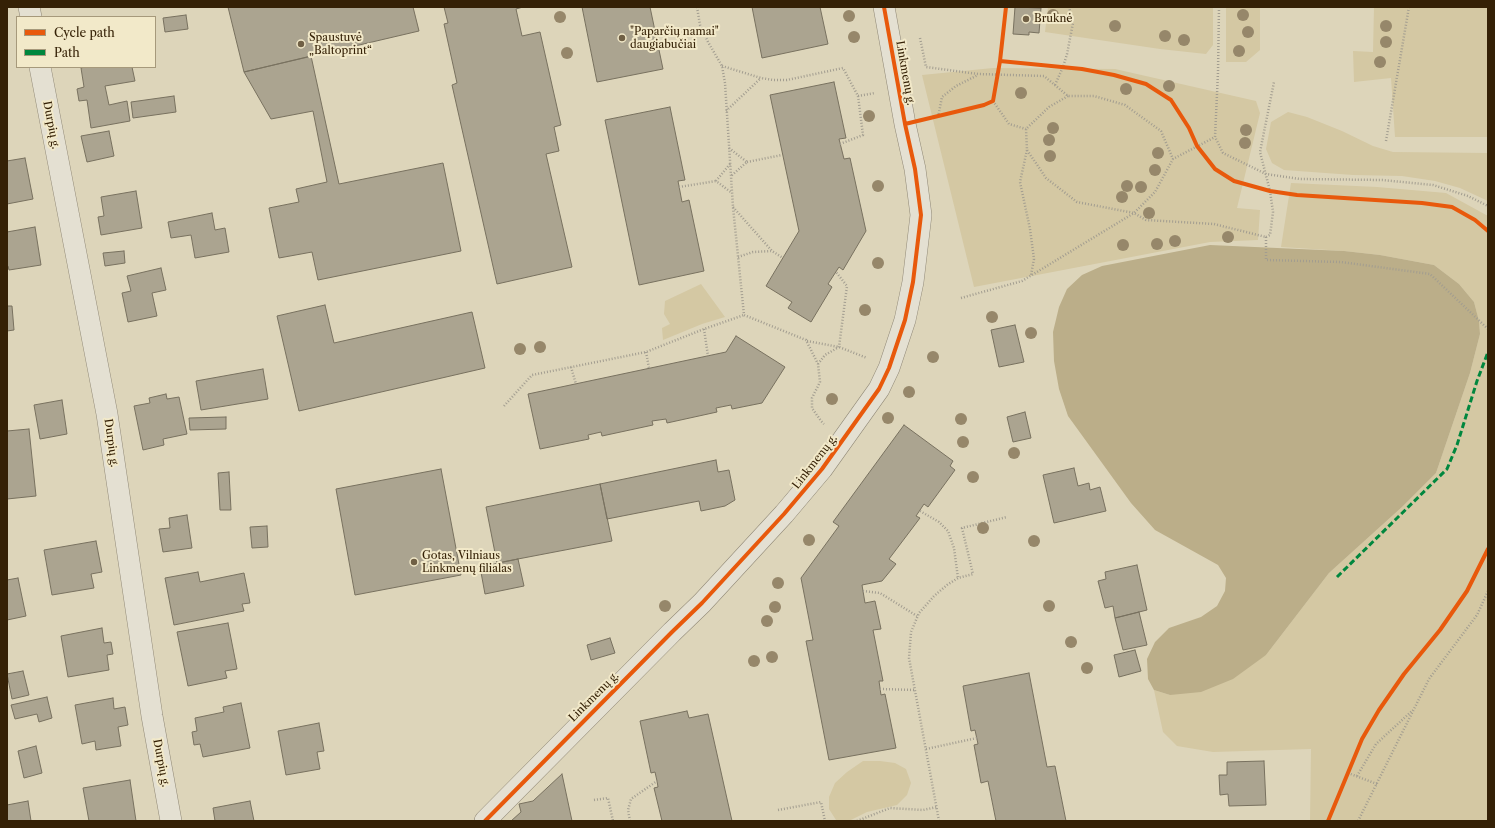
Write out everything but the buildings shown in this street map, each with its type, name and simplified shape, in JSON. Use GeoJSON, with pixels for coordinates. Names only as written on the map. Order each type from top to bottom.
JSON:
{"type":"FeatureCollection","features":[{"type":"Feature","properties":{"kind":"street","name":"Linkmenų g."},"geometry":{"type":"LineString","coordinates":[[485,821],[746,557],[822,469],[879,388],[889,368],[905,320],[913,282],[921,215],[915,169],[905,124],[884,7]]}},
{"type":"Feature","properties":{"kind":"street","name":"Durpių g."},"geometry":{"type":"LineString","coordinates":[[40,68],[106,414],[152,716],[172,821]]}},
{"type":"Feature","properties":{"kind":"path"},"geometry":{"type":"LineString","coordinates":[[697,7],[700,25],[722,66],[725,83],[733,207],[744,315]]}},
{"type":"Feature","properties":{"kind":"path"},"geometry":{"type":"LineString","coordinates":[[1054,84],[1063,67],[1067,54],[1073,23],[1069,7]]}},
{"type":"Feature","properties":{"kind":"path"},"geometry":{"type":"LineString","coordinates":[[1219,7],[1215,137],[1224,153],[1266,174],[1300,179],[1382,180],[1433,185],[1468,196],[1488,206]]}},
{"type":"Feature","properties":{"kind":"path"},"geometry":{"type":"LineString","coordinates":[[1386,141],[1409,7]]}},
{"type":"Feature","properties":{"kind":"path"},"geometry":{"type":"LineString","coordinates":[[920,38],[926,67],[997,76],[1044,76],[1068,96]]}},
{"type":"Feature","properties":{"kind":"path"},"geometry":{"type":"LineString","coordinates":[[722,66],[761,78],[787,80],[843,68],[858,96],[863,135],[840,144]]}},
{"type":"Feature","properties":{"kind":"path"},"geometry":{"type":"LineString","coordinates":[[1055,66],[1069,68]]}},
{"type":"Feature","properties":{"kind":"path"},"geometry":{"type":"LineString","coordinates":[[996,82],[998,68]]}},
{"type":"Feature","properties":{"kind":"path"},"geometry":{"type":"LineString","coordinates":[[938,117],[942,97],[956,86],[978,74]]}},
{"type":"Feature","properties":{"kind":"path"},"geometry":{"type":"LineString","coordinates":[[726,111],[761,78]]}},
{"type":"Feature","properties":{"kind":"path"},"geometry":{"type":"LineString","coordinates":[[1274,82],[1260,152],[1270,191],[1273,212],[1270,234],[1266,237],[1266,260],[1341,262],[1430,274],[1488,329]]}},
{"type":"Feature","properties":{"kind":"path"},"geometry":{"type":"LineString","coordinates":[[994,94],[991,102],[1009,124],[1026,129]]}},
{"type":"Feature","properties":{"kind":"path"},"geometry":{"type":"LineString","coordinates":[[1030,276],[1034,259],[1030,229],[1020,182],[1027,150],[1026,129],[1048,107],[1068,96],[1094,96],[1125,105],[1161,131],[1173,158]]}},
{"type":"Feature","properties":{"kind":"path"},"geometry":{"type":"LineString","coordinates":[[905,124],[946,115]]}},
{"type":"Feature","properties":{"kind":"path"},"geometry":{"type":"LineString","coordinates":[[961,298],[1022,281],[1134,214],[1155,192],[1173,158],[1215,137]]}},
{"type":"Feature","properties":{"kind":"path"},"geometry":{"type":"LineString","coordinates":[[1194,140],[1202,152]]}},
{"type":"Feature","properties":{"kind":"path"},"geometry":{"type":"LineString","coordinates":[[729,148],[747,162]]}},
{"type":"Feature","properties":{"kind":"path"},"geometry":{"type":"LineString","coordinates":[[1027,150],[1046,178],[1077,202],[1134,214],[1146,220],[1214,224],[1266,237]]}},
{"type":"Feature","properties":{"kind":"path"},"geometry":{"type":"LineString","coordinates":[[731,176],[747,162],[782,155]]}},
{"type":"Feature","properties":{"kind":"path"},"geometry":{"type":"LineString","coordinates":[[679,187],[716,181],[730,164]]}},
{"type":"Feature","properties":{"kind":"path"},"geometry":{"type":"LineString","coordinates":[[716,181],[733,193]]}},
{"type":"Feature","properties":{"kind":"path"},"geometry":{"type":"LineString","coordinates":[[1263,189],[1277,192]]}},
{"type":"Feature","properties":{"kind":"path"},"geometry":{"type":"LineString","coordinates":[[733,207],[772,251],[783,258]]}},
{"type":"Feature","properties":{"kind":"path"},"geometry":{"type":"LineString","coordinates":[[738,257],[753,252],[772,251]]}},
{"type":"Feature","properties":{"kind":"path"},"geometry":{"type":"LineString","coordinates":[[836,272],[846,286],[839,347]]}},
{"type":"Feature","properties":{"kind":"path"},"geometry":{"type":"LineString","coordinates":[[504,406],[532,375],[646,352],[744,315],[806,340],[839,347],[889,368]]}},
{"type":"Feature","properties":{"kind":"path"},"geometry":{"type":"LineString","coordinates":[[704,329],[708,356]]}},
{"type":"Feature","properties":{"kind":"path"},"geometry":{"type":"LineString","coordinates":[[806,340],[818,364],[820,382],[812,398],[812,408],[821,422],[844,438]]}},
{"type":"Feature","properties":{"kind":"path"},"geometry":{"type":"LineString","coordinates":[[818,364],[824,355],[839,347]]}},
{"type":"Feature","properties":{"kind":"path"},"geometry":{"type":"LineString","coordinates":[[646,352],[649,368]]}},
{"type":"Feature","properties":{"kind":"path"},"geometry":{"type":"LineString","coordinates":[[571,367],[576,384]]}},
{"type":"Feature","properties":{"kind":"path"},"geometry":{"type":"LineString","coordinates":[[920,511],[939,522],[948,531],[954,548],[958,578]]}},
{"type":"Feature","properties":{"kind":"path"},"geometry":{"type":"LineString","coordinates":[[939,821],[909,658],[911,632],[917,616],[934,596],[958,578],[973,574],[962,528],[1007,517]]}},
{"type":"Feature","properties":{"kind":"path"},"geometry":{"type":"LineString","coordinates":[[1358,821],[1430,679],[1477,615],[1488,591]]}},
{"type":"Feature","properties":{"kind":"path"},"geometry":{"type":"LineString","coordinates":[[863,592],[880,593],[917,616]]}},
{"type":"Feature","properties":{"kind":"path"},"geometry":{"type":"LineString","coordinates":[[880,689],[915,690]]}},
{"type":"Feature","properties":{"kind":"path"},"geometry":{"type":"LineString","coordinates":[[1357,776],[1376,744],[1415,709]]}},
{"type":"Feature","properties":{"kind":"path"},"geometry":{"type":"LineString","coordinates":[[926,749],[977,738]]}},
{"type":"Feature","properties":{"kind":"path"},"geometry":{"type":"LineString","coordinates":[[1351,766],[1347,774],[1357,776],[1376,784]]}},
{"type":"Feature","properties":{"kind":"path"},"geometry":{"type":"LineString","coordinates":[[630,821],[628,810],[631,799],[657,781]]}},
{"type":"Feature","properties":{"kind":"path"},"geometry":{"type":"LineString","coordinates":[[594,800],[608,798],[613,821]]}},
{"type":"Feature","properties":{"kind":"path"},"geometry":{"type":"LineString","coordinates":[[778,810],[821,802],[825,821]]}},
{"type":"Feature","properties":{"kind":"path"},"geometry":{"type":"LineString","coordinates":[[857,821],[890,808],[923,810],[937,807]]}},
{"type":"Feature","properties":{"kind":"shaded area"},"geometry":{"type":"Polygon","coordinates":[[[1048,7],[1213,7],[1213,45],[1206,54],[1160,49],[1045,32],[1048,7]]]}},
{"type":"Feature","properties":{"kind":"shaded area"},"geometry":{"type":"Polygon","coordinates":[[[1226,7],[1260,7],[1260,50],[1246,62],[1226,62],[1226,7]]]}},
{"type":"Feature","properties":{"kind":"shaded area"},"geometry":{"type":"Polygon","coordinates":[[[1374,7],[1488,7],[1488,137],[1395,137],[1391,78],[1354,82],[1353,51],[1373,52],[1374,7]]]}},
{"type":"Feature","properties":{"kind":"shaded area"},"geometry":{"type":"Polygon","coordinates":[[[993,68],[1115,69],[1256,101],[1260,113],[1237,208],[1260,210],[1258,240],[1210,242],[974,287],[922,75],[993,68]]]}},
{"type":"Feature","properties":{"kind":"shaded area"},"geometry":{"type":"Polygon","coordinates":[[[1288,112],[1307,117],[1342,131],[1373,146],[1393,152],[1488,153],[1488,201],[1460,188],[1435,181],[1402,176],[1353,175],[1284,170],[1272,163],[1266,149],[1271,122],[1288,112]]]}},
{"type":"Feature","properties":{"kind":"shaded area"},"geometry":{"type":"Polygon","coordinates":[[[1291,183],[1377,187],[1446,193],[1488,216],[1488,821],[1310,821],[1311,749],[1213,752],[1177,746],[1163,732],[1154,690],[1170,695],[1266,655],[1329,573],[1402,507],[1436,473],[1470,373],[1480,334],[1479,321],[1474,302],[1459,284],[1434,265],[1380,255],[1281,247],[1291,183]]]}},
{"type":"Feature","properties":{"kind":"shaded area"},"geometry":{"type":"Polygon","coordinates":[[[1210,245],[1344,251],[1380,255],[1434,265],[1459,284],[1474,302],[1479,321],[1480,334],[1470,373],[1436,473],[1402,507],[1329,573],[1266,655],[1233,679],[1201,692],[1170,695],[1154,690],[1148,679],[1147,659],[1155,642],[1169,628],[1201,617],[1217,606],[1225,591],[1226,578],[1218,565],[1155,530],[1131,503],[1068,416],[1059,389],[1054,361],[1053,332],[1059,307],[1067,289],[1082,275],[1102,266],[1210,245]]]}},
{"type":"Feature","properties":{"kind":"shaded area"},"geometry":{"type":"Polygon","coordinates":[[[701,284],[725,317],[702,324],[663,340],[662,328],[670,324],[664,314],[665,301],[701,284]]]}},
{"type":"Feature","properties":{"kind":"shaded area"},"geometry":{"type":"Polygon","coordinates":[[[863,761],[895,763],[906,769],[911,783],[907,795],[897,805],[867,812],[851,820],[836,820],[829,809],[829,797],[835,783],[847,772],[863,761]]]}},
{"type":"Feature","properties":{"kind":"marked path"},"geometry":{"type":"LineString","coordinates":[[1337,577],[1447,469],[1457,445],[1477,381],[1488,352]]}},
{"type":"Feature","properties":{"kind":"cycle path"},"geometry":{"type":"LineString","coordinates":[[485,821],[702,603],[784,514],[822,469],[879,389],[889,368],[905,320],[913,282],[921,215],[915,169],[905,124],[884,7]]}},
{"type":"Feature","properties":{"kind":"cycle path"},"geometry":{"type":"LineString","coordinates":[[1006,7],[1000,61],[1082,69],[1114,75],[1146,84],[1171,100],[1189,128],[1197,146],[1215,169],[1234,181],[1270,191],[1297,195],[1422,203],[1452,207],[1475,220],[1488,231]]}},
{"type":"Feature","properties":{"kind":"cycle path"},"geometry":{"type":"LineString","coordinates":[[905,124],[984,105],[993,101],[1000,61]]}},
{"type":"Feature","properties":{"kind":"cycle path"},"geometry":{"type":"LineString","coordinates":[[1328,821],[1362,739],[1379,710],[1404,674],[1440,630],[1467,591],[1488,549]]}},
{"type":"Feature","properties":{"kind":"place","name":"Bruknė"},"geometry":{"type":"Point","coordinates":[1026,19]}},
{"type":"Feature","properties":{"kind":"place","name":"\"Paparčių namai\" daugiabučiai"},"geometry":{"type":"Point","coordinates":[622,38]}},
{"type":"Feature","properties":{"kind":"place","name":"Spaustuvė „Baltoprint“"},"geometry":{"type":"Point","coordinates":[301,44]}},
{"type":"Feature","properties":{"kind":"place","name":"Gotas, Vilniaus Linkmenų filialas"},"geometry":{"type":"Point","coordinates":[414,562]}}]}
